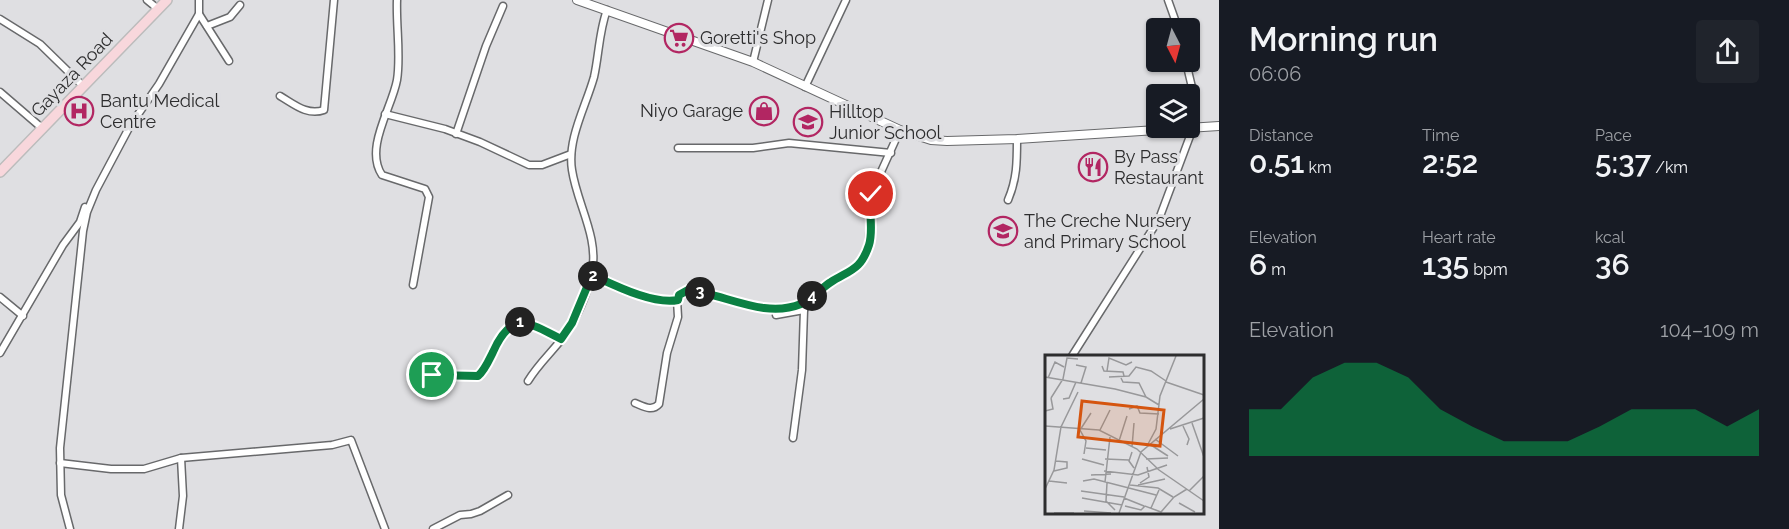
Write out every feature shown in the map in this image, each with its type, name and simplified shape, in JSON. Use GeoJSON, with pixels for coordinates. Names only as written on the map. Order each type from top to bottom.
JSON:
{"type":"FeatureCollection","features":[{"type":"Feature","properties":{"kind":"main road","name":"Gayaza Road"},"geometry":{"type":"LineString","coordinates":[[0,172],[167,0]]}},
{"type":"Feature","properties":{"kind":"street"},"geometry":{"type":"LineString","coordinates":[[147,0],[158,9]]}},
{"type":"Feature","properties":{"kind":"street"},"geometry":{"type":"LineString","coordinates":[[0,353],[63,245],[80,222],[84,209],[130,126],[159,84],[199,14],[199,0]]}},
{"type":"Feature","properties":{"kind":"street"},"geometry":{"type":"LineString","coordinates":[[280,96],[304,110],[318,112],[324,110],[334,0]]}},
{"type":"Feature","properties":{"kind":"street"},"geometry":{"type":"LineString","coordinates":[[397,0],[396,29],[399,64],[397,82],[385,114],[376,151],[378,167],[382,175],[425,189],[429,197],[413,285]]}},
{"type":"Feature","properties":{"kind":"street"},"geometry":{"type":"LineString","coordinates":[[577,0],[589,2],[753,62],[900,130],[931,140],[1017,139],[1146,131]]}},
{"type":"Feature","properties":{"kind":"street"},"geometry":{"type":"LineString","coordinates":[[753,62],[768,0]]}},
{"type":"Feature","properties":{"kind":"street"},"geometry":{"type":"LineString","coordinates":[[805,87],[846,0]]}},
{"type":"Feature","properties":{"kind":"street"},"geometry":{"type":"LineString","coordinates":[[1168,0],[1174,18]]}},
{"type":"Feature","properties":{"kind":"street"},"geometry":{"type":"LineString","coordinates":[[207,26],[230,17],[240,5]]}},
{"type":"Feature","properties":{"kind":"street"},"geometry":{"type":"LineString","coordinates":[[456,134],[486,46],[503,6]]}},
{"type":"Feature","properties":{"kind":"street"},"geometry":{"type":"LineString","coordinates":[[528,381],[572,323],[592,275],[594,264],[591,242],[575,185],[571,154],[593,79],[603,21],[608,10]]}},
{"type":"Feature","properties":{"kind":"street"},"geometry":{"type":"LineString","coordinates":[[199,14],[229,61]]}},
{"type":"Feature","properties":{"kind":"street"},"geometry":{"type":"LineString","coordinates":[[0,19],[40,44],[83,86]]}},
{"type":"Feature","properties":{"kind":"street"},"geometry":{"type":"LineString","coordinates":[[0,92],[43,129]]}},
{"type":"Feature","properties":{"kind":"street"},"geometry":{"type":"LineString","coordinates":[[385,114],[445,129],[480,142],[529,165],[542,165],[571,154]]}},
{"type":"Feature","properties":{"kind":"street"},"geometry":{"type":"LineString","coordinates":[[1200,127],[1219,126]]}},
{"type":"Feature","properties":{"kind":"street"},"geometry":{"type":"LineString","coordinates":[[635,403],[651,409],[659,405],[668,352],[678,317],[679,295],[688,290],[746,305],[783,308],[799,306],[807,302],[821,288],[855,269],[861,263],[869,243],[871,194],[900,130]]}},
{"type":"Feature","properties":{"kind":"street"},"geometry":{"type":"LineString","coordinates":[[1073,355],[1154,228],[1189,138]]}},
{"type":"Feature","properties":{"kind":"street"},"geometry":{"type":"LineString","coordinates":[[1008,200],[1018,168],[1017,139]]}},
{"type":"Feature","properties":{"kind":"street"},"geometry":{"type":"LineString","coordinates":[[678,148],[753,148],[789,143],[891,153]]}},
{"type":"Feature","properties":{"kind":"street"},"geometry":{"type":"LineString","coordinates":[[70,529],[61,495],[60,463],[83,231],[92,198]]}},
{"type":"Feature","properties":{"kind":"street"},"geometry":{"type":"LineString","coordinates":[[592,275],[639,294],[669,301],[678,300]]}},
{"type":"Feature","properties":{"kind":"street"},"geometry":{"type":"LineString","coordinates":[[0,297],[23,316]]}},
{"type":"Feature","properties":{"kind":"street"},"geometry":{"type":"LineString","coordinates":[[793,438],[802,370],[804,310],[807,302]]}},
{"type":"Feature","properties":{"kind":"street"},"geometry":{"type":"LineString","coordinates":[[776,315],[804,310]]}},
{"type":"Feature","properties":{"kind":"street"},"geometry":{"type":"LineString","coordinates":[[432,375],[478,376],[487,364],[499,339],[519,322],[537,327],[561,339]]}},
{"type":"Feature","properties":{"kind":"street"},"geometry":{"type":"LineString","coordinates":[[60,463],[111,469],[144,469],[182,458],[332,445],[351,440],[385,529]]}},
{"type":"Feature","properties":{"kind":"street"},"geometry":{"type":"LineString","coordinates":[[179,529],[183,496],[182,458]]}},
{"type":"Feature","properties":{"kind":"street"},"geometry":{"type":"LineString","coordinates":[[433,529],[460,515],[480,511],[508,495]]}},
{"type":"Feature","properties":{"kind":"place","name":"Goretti's Shop"},"geometry":{"type":"Point","coordinates":[679,38]}},
{"type":"Feature","properties":{"kind":"place","name":"Bantu Medical Centre"},"geometry":{"type":"Point","coordinates":[79,111]}},
{"type":"Feature","properties":{"kind":"place","name":"Niyo Garage"},"geometry":{"type":"Point","coordinates":[764,111]}},
{"type":"Feature","properties":{"kind":"place","name":"Hilltop Junior School"},"geometry":{"type":"Point","coordinates":[808,122]}},
{"type":"Feature","properties":{"kind":"place","name":"By Pass Restaurant"},"geometry":{"type":"Point","coordinates":[1093,167]}},
{"type":"Feature","properties":{"kind":"place","name":"The Creche Nursery and Primary School"},"geometry":{"type":"Point","coordinates":[1003,231]}},
{"type":"Feature","properties":{"kind":"route"},"geometry":{"type":"LineString","coordinates":[[432,375],[478,376],[482,373],[499,339],[519,322],[537,327],[561,339],[572,323],[592,275],[630,291],[669,301],[678,300],[679,295],[688,290],[746,305],[776,308],[799,306],[807,302],[821,288],[855,269],[861,263],[869,243],[871,230],[871,194]]}}]}
